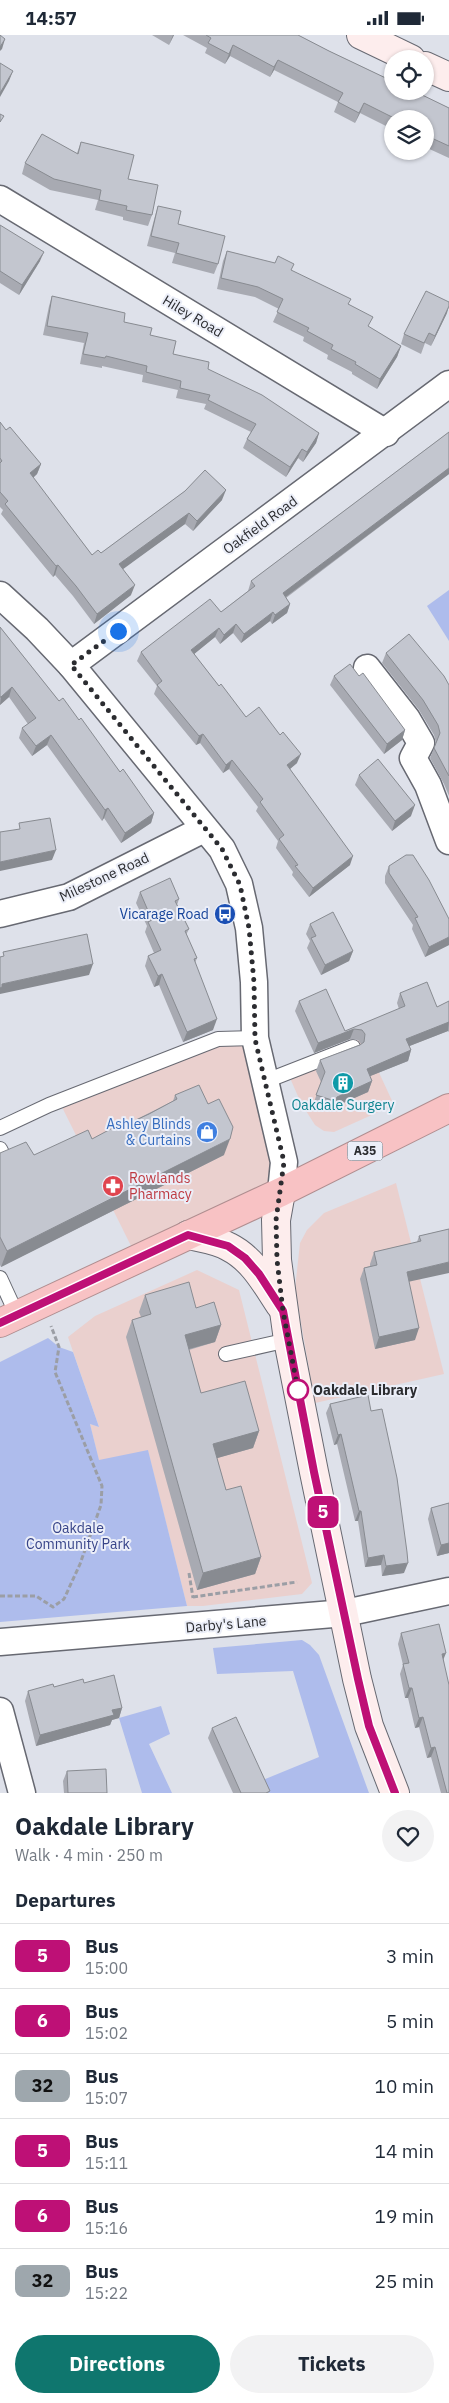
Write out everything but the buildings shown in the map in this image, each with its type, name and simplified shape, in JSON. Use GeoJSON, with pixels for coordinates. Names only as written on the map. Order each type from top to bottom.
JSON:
{"type":"FeatureCollection","features":[{"type":"Feature","properties":{"kind":"highway","name":"A35"},"geometry":{"type":"LineString","coordinates":[[8,1319],[281,1192],[449,1108]]}},
{"type":"Feature","properties":{"kind":"street"},"geometry":{"type":"LineString","coordinates":[[361,35],[392,50]]}},
{"type":"Feature","properties":{"kind":"street"},"geometry":{"type":"LineString","coordinates":[[434,70],[449,77]]}},
{"type":"Feature","properties":{"kind":"street","name":"Hiley Road"},"geometry":{"type":"LineString","coordinates":[[0,199],[386,433]]}},
{"type":"Feature","properties":{"kind":"street","name":"Oakfield Road"},"geometry":{"type":"LineString","coordinates":[[71,665],[386,433],[449,384]]}},
{"type":"Feature","properties":{"kind":"street"},"geometry":{"type":"LineString","coordinates":[[0,595],[37,629],[71,665],[222,849],[240,885],[249,928],[254,982],[255,1039],[284,1162],[276,1220],[277,1260],[283,1311],[314,1472],[369,1726],[395,1793]]}},
{"type":"Feature","properties":{"kind":"street"},"geometry":{"type":"LineString","coordinates":[[367,668],[407,719],[421,743],[413,758],[428,785],[449,841]]}},
{"type":"Feature","properties":{"kind":"street","name":"Milestone Road"},"geometry":{"type":"LineString","coordinates":[[0,914],[69,897],[204,829]]}},
{"type":"Feature","properties":{"kind":"street"},"geometry":{"type":"LineString","coordinates":[[188,1235],[228,1246],[245,1258],[259,1274],[283,1311]]}},
{"type":"Feature","properties":{"kind":"street","name":"Darby's Lane"},"geometry":{"type":"LineString","coordinates":[[0,1642],[345,1613],[449,1591]]}},
{"type":"Feature","properties":{"kind":"street"},"geometry":{"type":"LineString","coordinates":[[0,1711],[22,1793]]}},
{"type":"Feature","properties":{"kind":"lane"},"geometry":{"type":"LineString","coordinates":[[0,1127],[49,1105],[218,1039],[255,1039]]}},
{"type":"Feature","properties":{"kind":"lane"},"geometry":{"type":"LineString","coordinates":[[266,1081],[353,1047]]}},
{"type":"Feature","properties":{"kind":"lane"},"geometry":{"type":"LineString","coordinates":[[0,1149],[3,1155],[0,1156]]}},
{"type":"Feature","properties":{"kind":"lane"},"geometry":{"type":"LineString","coordinates":[[0,1278],[8,1319]]}},
{"type":"Feature","properties":{"kind":"lane"},"geometry":{"type":"LineString","coordinates":[[226,1354],[288,1340]]}},
{"type":"Feature","properties":{"kind":"path"},"geometry":{"type":"LineString","coordinates":[[0,1596],[36,1596],[53,1607],[64,1599],[80,1564],[101,1505],[102,1486],[55,1372],[59,1347],[42,1302]]}},
{"type":"Feature","properties":{"kind":"path"},"geometry":{"type":"LineString","coordinates":[[189,1573],[193,1597],[297,1582]]}},
{"type":"Feature","properties":{"kind":"shaded area"},"geometry":{"type":"Polygon","coordinates":[[[255,1038],[281,1192],[138,1260],[59,1101],[218,1039],[255,1038]]]}},
{"type":"Feature","properties":{"kind":"shaded area"},"geometry":{"type":"Polygon","coordinates":[[[363,1038],[394,1105],[334,1132],[324,1131],[315,1125],[301,1103],[286,1069],[363,1038]]]}},
{"type":"Feature","properties":{"kind":"shaded area"},"geometry":{"type":"Polygon","coordinates":[[[396,1183],[444,1374],[315,1403],[295,1289],[300,1243],[307,1230],[324,1213],[396,1183]]]}},
{"type":"Feature","properties":{"kind":"shaded area"},"geometry":{"type":"Polygon","coordinates":[[[197,1270],[239,1290],[312,1583],[302,1594],[203,1606],[187,1606],[148,1451],[99,1461],[90,1424],[99,1427],[68,1337],[95,1316],[197,1270]]]}},
{"type":"Feature","properties":{"kind":"green space"},"geometry":{"type":"Polygon","coordinates":[[[449,590],[449,641],[427,606],[449,590]]]}},
{"type":"Feature","properties":{"kind":"green space","name":"Oakdale Community Park"},"geometry":{"type":"Polygon","coordinates":[[[48,1338],[59,1347],[73,1352],[99,1427],[90,1424],[99,1460],[148,1450],[187,1606],[0,1622],[0,1362],[48,1338]]]}},
{"type":"Feature","properties":{"kind":"green space"},"geometry":{"type":"Polygon","coordinates":[[[302,1640],[310,1645],[319,1655],[369,1793],[262,1793],[258,1782],[319,1757],[293,1671],[217,1674],[213,1648],[302,1640]]]}},
{"type":"Feature","properties":{"kind":"green space"},"geometry":{"type":"Polygon","coordinates":[[[161,1706],[170,1734],[149,1744],[172,1793],[142,1793],[119,1718],[161,1706]]]}},
{"type":"Feature","properties":{"kind":"bus line","name":"5"},"geometry":{"type":"LineString","coordinates":[[0,1323],[188,1235],[228,1246],[245,1258],[259,1274],[283,1311],[314,1472],[358,1679],[369,1726],[395,1793]]}},
{"type":"Feature","properties":{"kind":"place","name":"Vicarage Road"},"geometry":{"type":"Point","coordinates":[225,914]}},
{"type":"Feature","properties":{"kind":"place","name":"Oakdale Surgery"},"geometry":{"type":"Point","coordinates":[343,1083]}},
{"type":"Feature","properties":{"kind":"place","name":"Ashley Blinds & Curtains"},"geometry":{"type":"Point","coordinates":[207,1132]}},
{"type":"Feature","properties":{"kind":"place","name":"Rowlands Pharmacy"},"geometry":{"type":"Point","coordinates":[113,1186]}},
{"type":"Feature","properties":{"kind":"place","name":"Oakdale Library"},"geometry":{"type":"Point","coordinates":[298,1390]}},
{"type":"Feature","properties":{"kind":"route"},"geometry":{"type":"LineString","coordinates":[[118,631],[71,665],[222,849],[240,885],[249,928],[254,982],[255,1039],[284,1162],[276,1220],[277,1260],[283,1311],[298,1390]]}}]}
